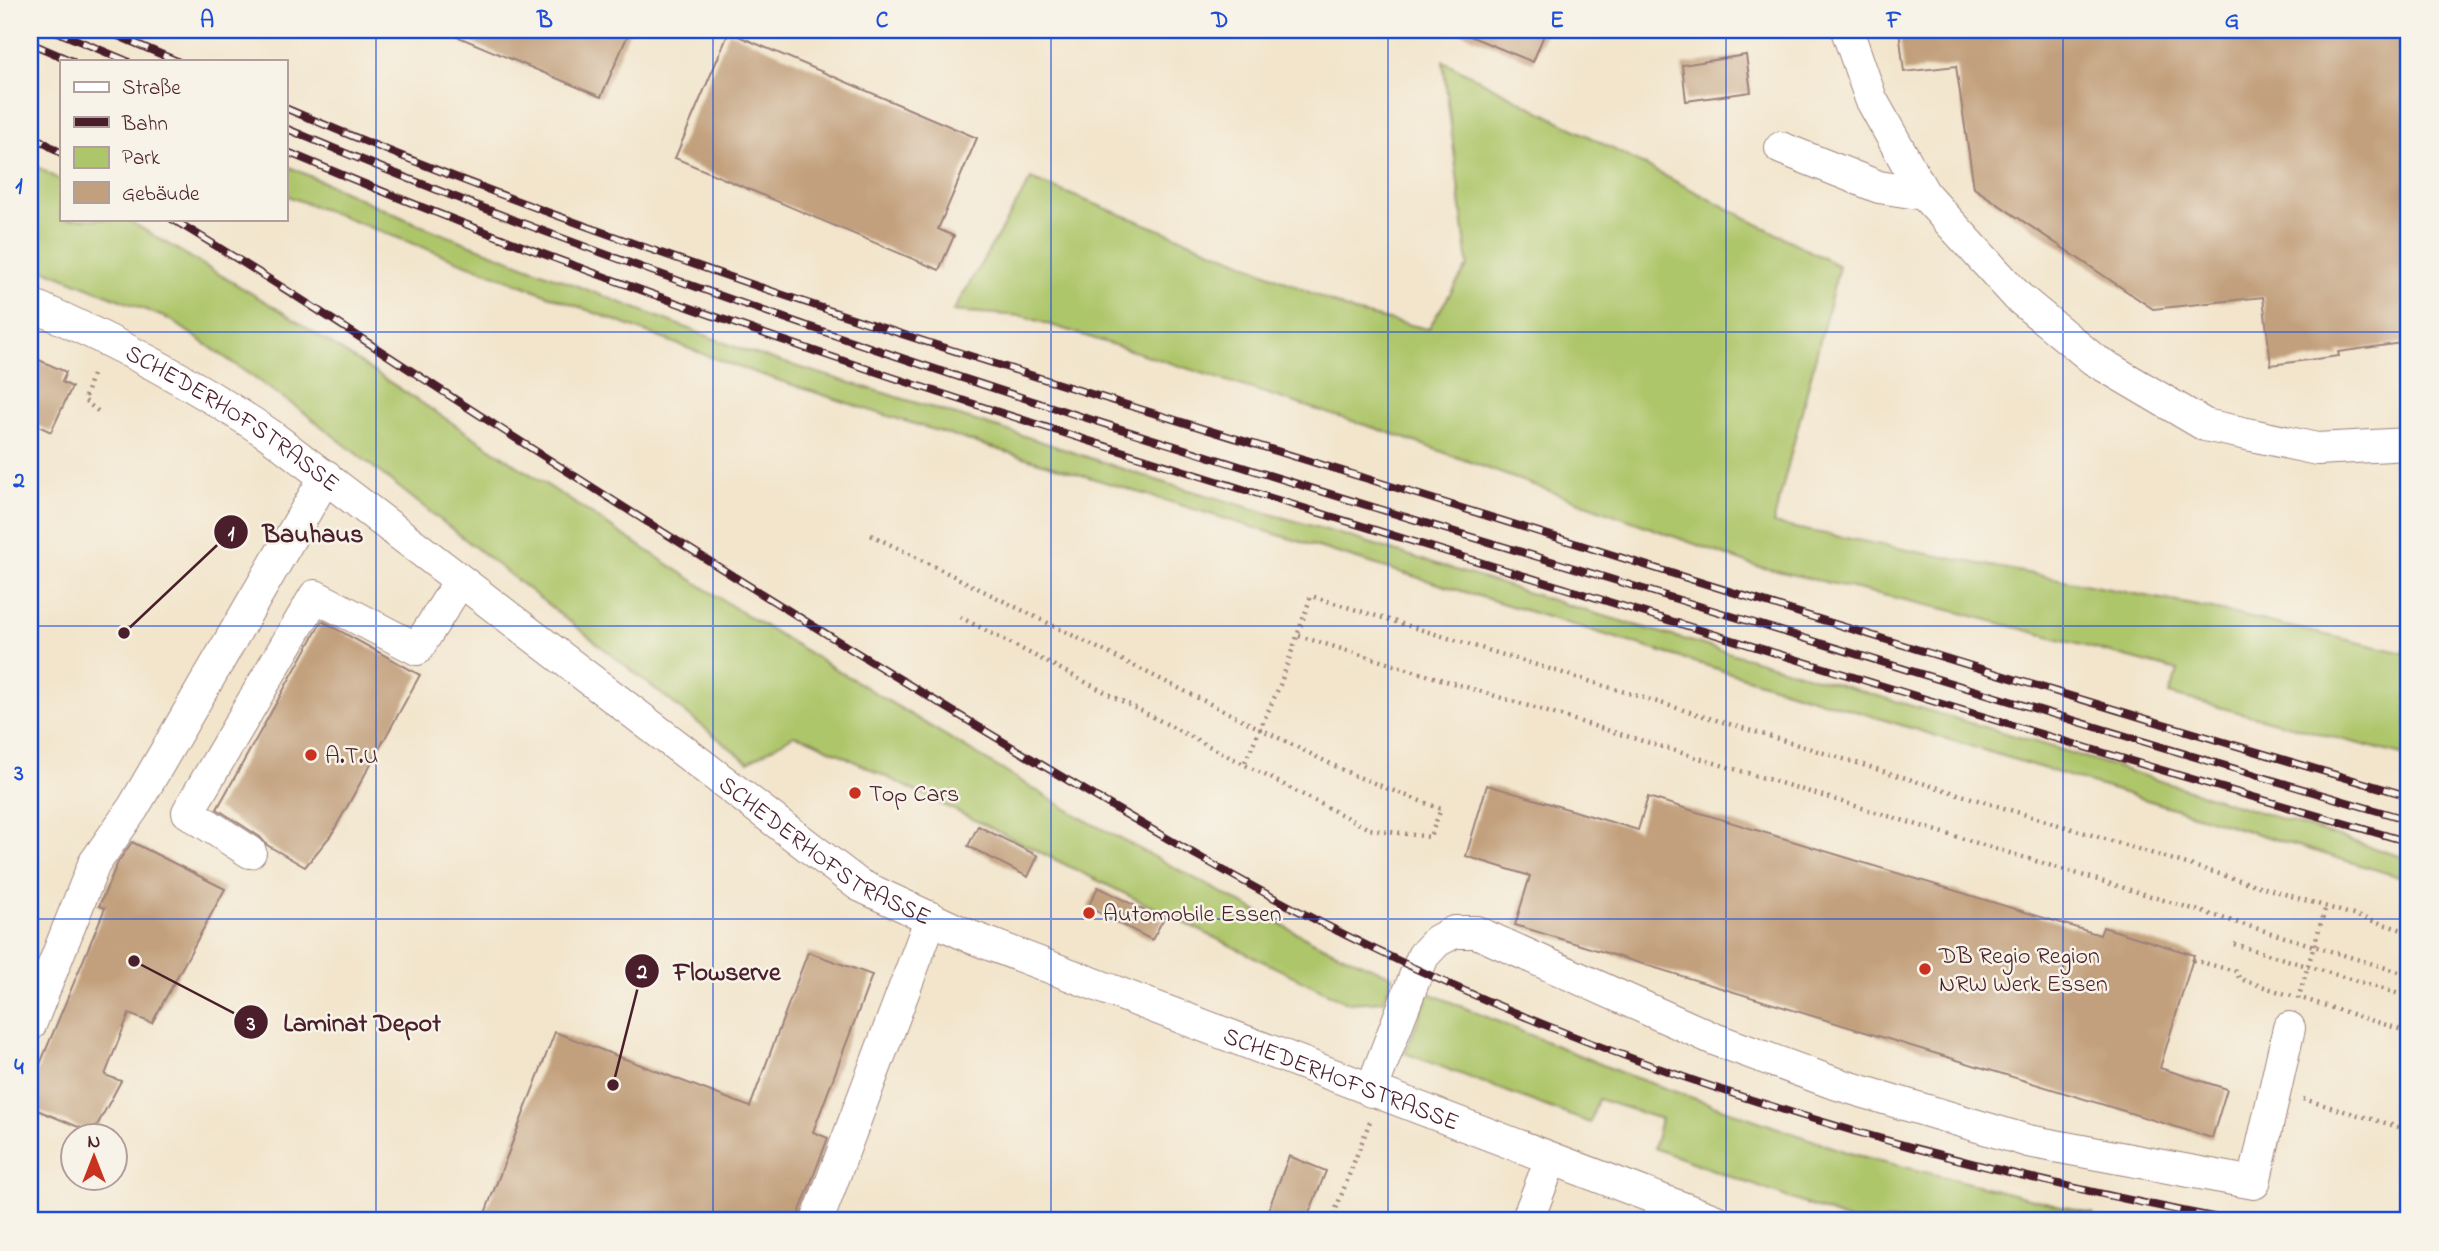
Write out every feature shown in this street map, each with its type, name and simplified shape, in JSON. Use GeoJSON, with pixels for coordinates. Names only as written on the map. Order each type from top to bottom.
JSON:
{"type":"FeatureCollection","features":[{"type":"Feature","properties":{"kind":"street"},"geometry":{"type":"LineString","coordinates":[[1847,30],[1871,99],[1924,194],[2018,297],[2093,359],[2205,425],[2317,449],[2409,444]]}},
{"type":"Feature","properties":{"kind":"street"},"geometry":{"type":"LineString","coordinates":[[1781,148],[1879,187],[1924,194]]}},
{"type":"Feature","properties":{"kind":"street","name":"SCHEDERHOFSTRASSE"},"geometry":{"type":"LineString","coordinates":[[30,304],[147,359],[202,389],[326,476],[859,885],[971,937],[1716,1221]]}},
{"type":"Feature","properties":{"kind":"street"},"geometry":{"type":"LineString","coordinates":[[30,1025],[94,864],[133,808],[326,476]]}},
{"type":"Feature","properties":{"kind":"street"},"geometry":{"type":"LineString","coordinates":[[250,852],[188,813],[315,596],[417,649],[460,581]]}},
{"type":"Feature","properties":{"kind":"street"},"geometry":{"type":"LineString","coordinates":[[817,1221],[931,918]]}},
{"type":"Feature","properties":{"kind":"street"},"geometry":{"type":"LineString","coordinates":[[1376,1093],[1423,956],[1437,941],[1454,932],[1476,932],[1497,939],[1593,986],[1738,1048],[1834,1083],[2028,1141],[2255,1183],[2289,1028]]}},
{"type":"Feature","properties":{"kind":"street"},"geometry":{"type":"LineString","coordinates":[[1527,1221],[1552,1159]]}},
{"type":"Feature","properties":{"kind":"path"},"geometry":{"type":"LineString","coordinates":[[92,375],[84,400],[99,412]]}},
{"type":"Feature","properties":{"kind":"path"},"geometry":{"type":"LineString","coordinates":[[871,535],[1259,730],[1353,775],[1441,810],[1430,837],[1369,829],[1245,762],[960,617]]}},
{"type":"Feature","properties":{"kind":"path"},"geometry":{"type":"LineString","coordinates":[[1245,762],[1299,636],[1311,596],[2409,932]]}},
{"type":"Feature","properties":{"kind":"path"},"geometry":{"type":"LineString","coordinates":[[1299,636],[2409,975]]}},
{"type":"Feature","properties":{"kind":"path"},"geometry":{"type":"LineString","coordinates":[[2289,1028],[2326,906]]}},
{"type":"Feature","properties":{"kind":"path"},"geometry":{"type":"LineString","coordinates":[[2234,944],[2403,995]]}},
{"type":"Feature","properties":{"kind":"path"},"geometry":{"type":"LineString","coordinates":[[2274,1091],[2409,1130]]}},
{"type":"Feature","properties":{"kind":"path"},"geometry":{"type":"LineString","coordinates":[[1347,1221],[1334,1214],[1376,1093]]}},
{"type":"Feature","properties":{"kind":"green space"},"geometry":{"type":"Polygon","coordinates":[[[1443,61],[1839,266],[1773,524],[2208,608],[2409,654],[2409,757],[2169,694],[2178,671],[1958,612],[1755,566],[1396,435],[1023,316],[953,311],[1031,179],[1237,260],[1354,312],[1428,329],[1468,265],[1443,61]]]}},
{"type":"Feature","properties":{"kind":"green space"},"geometry":{"type":"Polygon","coordinates":[[[30,162],[60,180],[60,220],[128,220],[281,311],[738,610],[1085,820],[1316,943],[1392,976],[1384,1001],[1348,1003],[811,740],[794,735],[748,762],[302,411],[171,320],[30,264],[30,162]]]}},
{"type":"Feature","properties":{"kind":"green space"},"geometry":{"type":"Polygon","coordinates":[[[287,166],[417,224],[746,351],[1015,433],[1168,484],[1350,537],[1590,612],[2039,743],[2409,859],[2409,880],[872,411],[732,365],[287,196],[287,166]]]}},
{"type":"Feature","properties":{"kind":"green space"},"geometry":{"type":"Polygon","coordinates":[[[1429,993],[1622,1073],[1849,1153],[2093,1214],[2093,1221],[1851,1221],[1654,1148],[1661,1119],[1598,1099],[1590,1123],[1405,1053],[1429,993]]]}},
{"type":"Feature","properties":{"kind":"building"},"geometry":{"type":"Polygon","coordinates":[[[442,30],[630,30],[601,97],[442,30]]]}},
{"type":"Feature","properties":{"kind":"building"},"geometry":{"type":"Polygon","coordinates":[[[1455,30],[1546,30],[1533,62],[1455,30]]]}},
{"type":"Feature","properties":{"kind":"building"},"geometry":{"type":"Polygon","coordinates":[[[1899,30],[2409,30],[2409,342],[2338,352],[2339,356],[2271,365],[2263,297],[2153,309],[1974,188],[1956,66],[1904,72],[1899,30]]]}},
{"type":"Feature","properties":{"kind":"building"},"geometry":{"type":"Polygon","coordinates":[[[729,32],[977,138],[938,229],[954,236],[939,270],[675,158],[729,32]]]}},
{"type":"Feature","properties":{"kind":"building"},"geometry":{"type":"Polygon","coordinates":[[[1746,55],[1751,92],[1686,101],[1682,65],[1746,55]]]}},
{"type":"Feature","properties":{"kind":"building"},"geometry":{"type":"Polygon","coordinates":[[[30,356],[66,372],[62,382],[72,387],[51,432],[30,422],[30,356]]]}},
{"type":"Feature","properties":{"kind":"building","name":"A.T.U"},"geometry":{"type":"Polygon","coordinates":[[[322,621],[420,675],[332,834],[305,867],[267,845],[260,837],[217,809],[322,621]]]}},
{"type":"Feature","properties":{"kind":"building","name":"DB Regio Region NRW Werk Essen"},"geometry":{"type":"Polygon","coordinates":[[[1487,785],[1638,830],[1648,797],[2100,935],[2103,927],[2194,955],[2160,1068],[2227,1089],[2212,1138],[1515,925],[1530,876],[1466,856],[1487,785]]]}},
{"type":"Feature","properties":{"kind":"building"},"geometry":{"type":"Polygon","coordinates":[[[978,826],[1038,856],[1028,877],[968,846],[978,826]]]}},
{"type":"Feature","properties":{"kind":"building"},"geometry":{"type":"Polygon","coordinates":[[[132,842],[225,889],[152,1023],[129,1014],[105,1075],[121,1081],[99,1122],[66,1122],[30,1107],[30,1088],[105,908],[99,906],[118,862],[132,842]]]}},
{"type":"Feature","properties":{"kind":"building"},"geometry":{"type":"Polygon","coordinates":[[[1098,887],[1163,920],[1152,940],[1088,907],[1098,887]]]}},
{"type":"Feature","properties":{"kind":"building"},"geometry":{"type":"Polygon","coordinates":[[[808,952],[872,975],[813,1132],[828,1138],[796,1221],[482,1221],[555,1032],[750,1107],[808,952]]]}},
{"type":"Feature","properties":{"kind":"building"},"geometry":{"type":"Polygon","coordinates":[[[1289,1156],[1326,1171],[1306,1221],[1264,1221],[1289,1156]]]}},
{"type":"Feature","properties":{"kind":"railway"},"geometry":{"type":"LineString","coordinates":[[53,30],[125,60]]}},
{"type":"Feature","properties":{"kind":"railway"},"geometry":{"type":"LineString","coordinates":[[104,30],[175,60]]}},
{"type":"Feature","properties":{"kind":"railway"},"geometry":{"type":"LineString","coordinates":[[30,43],[70,60]]}},
{"type":"Feature","properties":{"kind":"railway"},"geometry":{"type":"LineString","coordinates":[[287,109],[551,214],[822,308],[1094,395],[2017,680],[2409,796]]}},
{"type":"Feature","properties":{"kind":"railway"},"geometry":{"type":"LineString","coordinates":[[287,129],[593,250],[749,306],[1063,411],[2082,723],[2409,820]]}},
{"type":"Feature","properties":{"kind":"railway"},"geometry":{"type":"LineString","coordinates":[[30,134],[60,152]]}},
{"type":"Feature","properties":{"kind":"railway"},"geometry":{"type":"LineString","coordinates":[[287,152],[425,209],[567,263],[709,315],[997,412],[1919,697],[2409,842]]}},
{"type":"Feature","properties":{"kind":"railway"},"geometry":{"type":"LineString","coordinates":[[174,220],[693,551],[960,716],[1198,856],[1372,948],[1475,996],[1580,1039],[1686,1078],[1794,1113],[1902,1145],[2012,1173],[2233,1221]]}},
{"type":"Feature","properties":{"kind":"place","name":"Bauhaus"},"geometry":{"type":"Point","coordinates":[124,633]}},
{"type":"Feature","properties":{"kind":"place","name":"A.T.U"},"geometry":{"type":"Point","coordinates":[311,755]}},
{"type":"Feature","properties":{"kind":"place","name":"Top Cars"},"geometry":{"type":"Point","coordinates":[855,793]}},
{"type":"Feature","properties":{"kind":"place","name":"Automobile Essen"},"geometry":{"type":"Point","coordinates":[1089,913]}},
{"type":"Feature","properties":{"kind":"place","name":"Laminat Depot"},"geometry":{"type":"Point","coordinates":[134,961]}},
{"type":"Feature","properties":{"kind":"place","name":"DB Regio Region NRW Werk Essen"},"geometry":{"type":"Point","coordinates":[1925,969]}},
{"type":"Feature","properties":{"kind":"place","name":"Flowserve"},"geometry":{"type":"Point","coordinates":[613,1085]}}]}
